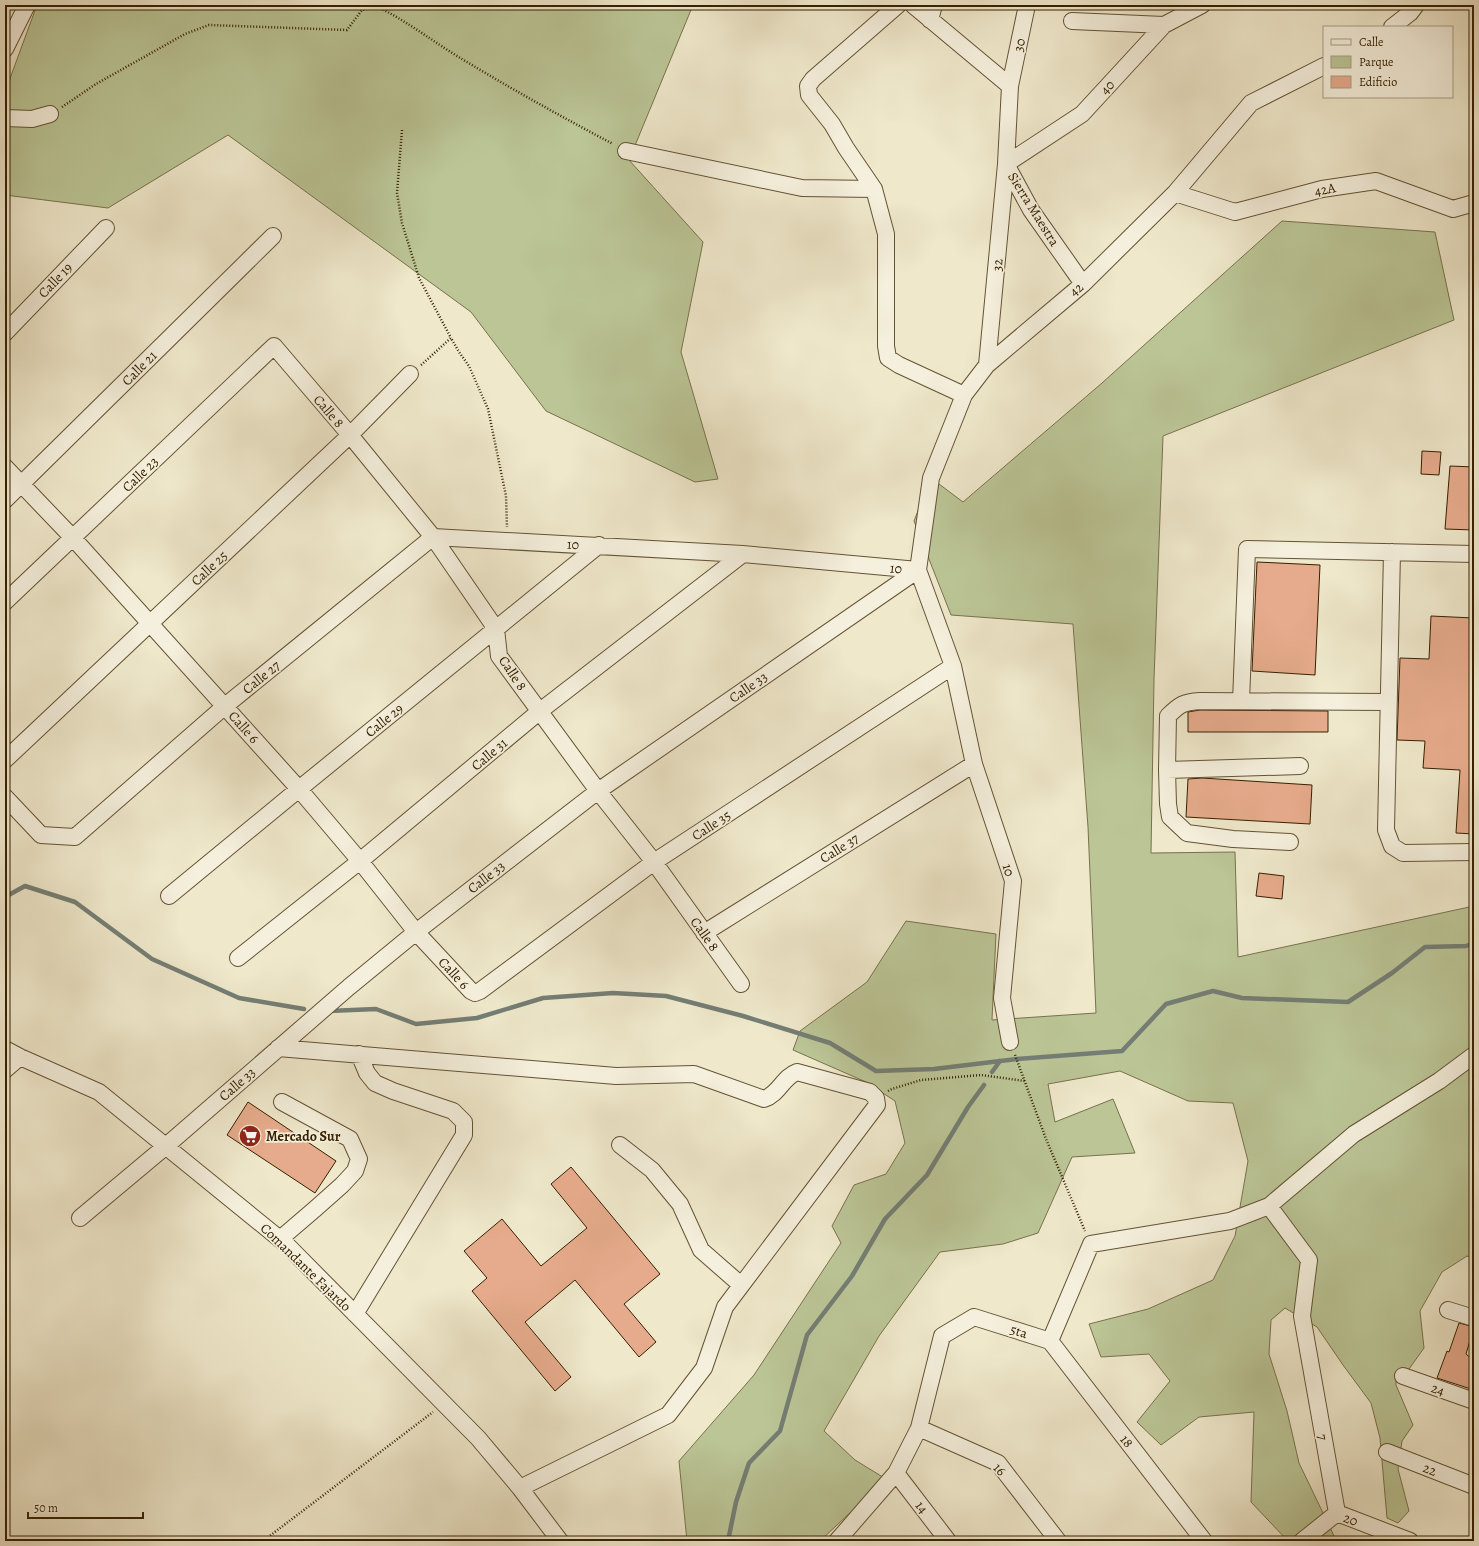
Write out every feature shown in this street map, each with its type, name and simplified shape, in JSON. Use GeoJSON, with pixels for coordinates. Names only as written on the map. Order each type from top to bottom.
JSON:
{"type":"FeatureCollection","features":[{"type":"Feature","properties":{"kind":"street"},"geometry":{"type":"LineString","coordinates":[[5,49],[26,5]]}},
{"type":"Feature","properties":{"kind":"street"},"geometry":{"type":"LineString","coordinates":[[898,5],[813,79],[808,86],[809,95],[832,124],[846,148],[874,189],[886,234],[886,346],[888,358],[899,365],[964,395]]}},
{"type":"Feature","properties":{"kind":"street"},"geometry":{"type":"LineString","coordinates":[[913,5],[1010,86]]}},
{"type":"Feature","properties":{"kind":"street"},"geometry":{"type":"LineString","coordinates":[[930,20],[934,5]]}},
{"type":"Feature","properties":{"kind":"street","name":"30"},"geometry":{"type":"LineString","coordinates":[[1010,86],[1027,5]]}},
{"type":"Feature","properties":{"kind":"street","name":"40"},"geometry":{"type":"LineString","coordinates":[[1006,164],[1082,114],[1164,26],[1202,5]]}},
{"type":"Feature","properties":{"kind":"street"},"geometry":{"type":"LineString","coordinates":[[1393,26],[1409,8]]}},
{"type":"Feature","properties":{"kind":"street"},"geometry":{"type":"LineString","coordinates":[[1072,21],[1164,26]]}},
{"type":"Feature","properties":{"kind":"street","name":"42"},"geometry":{"type":"LineString","coordinates":[[918,570],[932,478],[964,395],[987,365],[1083,284],[1175,193],[1251,103],[1323,67]]}},
{"type":"Feature","properties":{"kind":"street","name":"Sierra Maestra"},"geometry":{"type":"LineString","coordinates":[[1010,86],[1006,164],[1031,210],[1083,284]]}},
{"type":"Feature","properties":{"kind":"street"},"geometry":{"type":"LineString","coordinates":[[5,118],[32,119],[50,114]]}},
{"type":"Feature","properties":{"kind":"street"},"geometry":{"type":"LineString","coordinates":[[626,151],[802,188],[874,189]]}},
{"type":"Feature","properties":{"kind":"street","name":"32"},"geometry":{"type":"LineString","coordinates":[[987,365],[1006,164]]}},
{"type":"Feature","properties":{"kind":"street","name":"42A"},"geometry":{"type":"LineString","coordinates":[[1175,193],[1235,212],[1322,189],[1376,181],[1453,209],[1474,203]]}},
{"type":"Feature","properties":{"kind":"street","name":"Calle 19"},"geometry":{"type":"LineString","coordinates":[[5,333],[106,228]]}},
{"type":"Feature","properties":{"kind":"street","name":"Calle 21"},"geometry":{"type":"LineString","coordinates":[[5,500],[273,236]]}},
{"type":"Feature","properties":{"kind":"street","name":"Calle 8"},"geometry":{"type":"LineString","coordinates":[[274,346],[350,435],[433,537],[496,629],[499,656],[598,790],[654,862],[741,984]]}},
{"type":"Feature","properties":{"kind":"street","name":"Calle 23"},"geometry":{"type":"LineString","coordinates":[[5,602],[274,346]]}},
{"type":"Feature","properties":{"kind":"street","name":"Calle 25"},"geometry":{"type":"LineString","coordinates":[[5,760],[350,435],[410,374]]}},
{"type":"Feature","properties":{"kind":"street","name":"Calle 6"},"geometry":{"type":"LineString","coordinates":[[5,467],[73,538],[225,706],[299,789],[360,861],[416,932],[471,991],[475,993]]}},
{"type":"Feature","properties":{"kind":"street","name":"10"},"geometry":{"type":"LineString","coordinates":[[433,537],[743,554],[918,570],[953,666],[974,764],[1013,881],[1002,998],[1010,1042]]}},
{"type":"Feature","properties":{"kind":"street","name":"Calle 27"},"geometry":{"type":"LineString","coordinates":[[5,797],[41,835],[75,837],[225,706],[433,537]]}},
{"type":"Feature","properties":{"kind":"street","name":"Calle 29"},"geometry":{"type":"LineString","coordinates":[[169,896],[599,545]]}},
{"type":"Feature","properties":{"kind":"street"},"geometry":{"type":"LineString","coordinates":[[1241,701],[1248,549],[1474,554]]}},
{"type":"Feature","properties":{"kind":"street"},"geometry":{"type":"LineString","coordinates":[[1392,552],[1386,830],[1392,846],[1403,853],[1474,852]]}},
{"type":"Feature","properties":{"kind":"street","name":"Calle 31"},"geometry":{"type":"LineString","coordinates":[[238,958],[360,861],[540,711],[743,554]]}},
{"type":"Feature","properties":{"kind":"street","name":"Calle 33"},"geometry":{"type":"LineString","coordinates":[[80,1218],[416,932],[598,790],[918,570]]}},
{"type":"Feature","properties":{"kind":"street","name":"Calle 35"},"geometry":{"type":"LineString","coordinates":[[475,993],[480,991],[654,862],[953,666]]}},
{"type":"Feature","properties":{"kind":"street"},"geometry":{"type":"LineString","coordinates":[[1290,842],[1233,839],[1187,833],[1170,817],[1167,770],[1168,716],[1176,708],[1187,702],[1388,702]]}},
{"type":"Feature","properties":{"kind":"street","name":"Calle 37"},"geometry":{"type":"LineString","coordinates":[[704,933],[974,764]]}},
{"type":"Feature","properties":{"kind":"street"},"geometry":{"type":"LineString","coordinates":[[1167,770],[1300,766]]}},
{"type":"Feature","properties":{"kind":"street"},"geometry":{"type":"LineString","coordinates":[[278,1048],[616,1076],[694,1074],[764,1098],[771,1096],[790,1074],[797,1072],[870,1092],[876,1098],[877,1105],[725,1307],[704,1368],[668,1415],[520,1488]]}},
{"type":"Feature","properties":{"kind":"street","name":"Comandante Fajardo"},"geometry":{"type":"LineString","coordinates":[[5,1049],[99,1092],[280,1239],[478,1438],[520,1488],[560,1541]]}},
{"type":"Feature","properties":{"kind":"street"},"geometry":{"type":"LineString","coordinates":[[355,1314],[464,1135],[464,1122],[453,1111],[393,1091],[375,1083],[367,1073],[359,1054]]}},
{"type":"Feature","properties":{"kind":"street"},"geometry":{"type":"LineString","coordinates":[[1050,1341],[1091,1244],[1230,1221],[1269,1206],[1354,1134],[1439,1081],[1474,1055]]}},
{"type":"Feature","properties":{"kind":"street"},"geometry":{"type":"LineString","coordinates":[[5,1070],[20,1057]]}},
{"type":"Feature","properties":{"kind":"street"},"geometry":{"type":"LineString","coordinates":[[280,1239],[342,1185],[355,1171],[359,1159],[350,1139],[282,1102]]}},
{"type":"Feature","properties":{"kind":"street"},"geometry":{"type":"LineString","coordinates":[[620,1145],[652,1170],[680,1204],[701,1250],[741,1285]]}},
{"type":"Feature","properties":{"kind":"street","name":"7"},"geometry":{"type":"LineString","coordinates":[[1269,1206],[1310,1260],[1302,1316],[1337,1513]]}},
{"type":"Feature","properties":{"kind":"street"},"geometry":{"type":"LineString","coordinates":[[1448,1310],[1474,1318]]}},
{"type":"Feature","properties":{"kind":"street","name":"5ta"},"geometry":{"type":"LineString","coordinates":[[837,1541],[896,1473],[919,1428],[942,1336],[974,1317],[1050,1341]]}},
{"type":"Feature","properties":{"kind":"street","name":"18"},"geometry":{"type":"LineString","coordinates":[[1050,1341],[1204,1541]]}},
{"type":"Feature","properties":{"kind":"street","name":"24"},"geometry":{"type":"LineString","coordinates":[[1403,1376],[1474,1401]]}},
{"type":"Feature","properties":{"kind":"street","name":"16"},"geometry":{"type":"LineString","coordinates":[[919,1428],[998,1463],[1058,1541]]}},
{"type":"Feature","properties":{"kind":"street","name":"22"},"geometry":{"type":"LineString","coordinates":[[1387,1452],[1474,1486]]}},
{"type":"Feature","properties":{"kind":"street","name":"14"},"geometry":{"type":"LineString","coordinates":[[896,1473],[948,1541]]}},
{"type":"Feature","properties":{"kind":"street"},"geometry":{"type":"LineString","coordinates":[[1302,1541],[1337,1513]]}},
{"type":"Feature","properties":{"kind":"street","name":"20"},"geometry":{"type":"LineString","coordinates":[[1337,1513],[1410,1541]]}},
{"type":"Feature","properties":{"kind":"path"},"geometry":{"type":"LineString","coordinates":[[50,114],[96,84],[185,34],[209,25],[347,30],[362,10],[376,6],[398,17],[480,69],[554,113],[626,151]]}},
{"type":"Feature","properties":{"kind":"path"},"geometry":{"type":"LineString","coordinates":[[402,130],[397,194],[402,223],[419,278],[459,352],[470,366],[488,409],[506,496],[507,541]]}},
{"type":"Feature","properties":{"kind":"path"},"geometry":{"type":"LineString","coordinates":[[410,374],[451,338]]}},
{"type":"Feature","properties":{"kind":"path"},"geometry":{"type":"LineString","coordinates":[[1010,1042],[1046,1140],[1091,1244]]}},
{"type":"Feature","properties":{"kind":"path"},"geometry":{"type":"LineString","coordinates":[[876,1098],[892,1089],[921,1080],[981,1076],[1025,1081]]}},
{"type":"Feature","properties":{"kind":"path"},"geometry":{"type":"LineString","coordinates":[[263,1541],[444,1403]]}},
{"type":"Feature","properties":{"kind":"green space"},"geometry":{"type":"Polygon","coordinates":[[[37,5],[693,5],[629,160],[703,242],[681,352],[718,479],[695,482],[546,411],[471,312],[228,135],[108,208],[5,195],[5,92],[37,5]]]}},
{"type":"Feature","properties":{"kind":"green space"},"geometry":{"type":"Polygon","coordinates":[[[1282,221],[1435,232],[1454,320],[1163,436],[1154,679],[1151,853],[1235,852],[1238,957],[1474,906],[1474,1258],[1467,1256],[1442,1272],[1420,1311],[1424,1348],[1409,1369],[1396,1371],[1396,1385],[1413,1425],[1402,1441],[1398,1469],[1409,1511],[1398,1523],[1387,1518],[1380,1438],[1371,1403],[1317,1327],[1285,1308],[1271,1320],[1269,1354],[1287,1411],[1299,1463],[1335,1538],[1329,1541],[1291,1541],[1286,1539],[1251,1502],[1254,1412],[1199,1417],[1161,1445],[1137,1422],[1170,1381],[1149,1354],[1101,1357],[1089,1324],[1148,1309],[1213,1280],[1235,1236],[1248,1161],[1233,1103],[1188,1101],[1120,1071],[1048,1084],[1055,1122],[1113,1099],[1135,1153],[1072,1157],[1038,1233],[1003,1244],[940,1252],[879,1336],[824,1431],[855,1460],[886,1479],[820,1541],[687,1541],[679,1461],[754,1375],[841,1243],[832,1226],[854,1185],[886,1174],[905,1143],[895,1101],[866,1082],[793,1050],[800,1031],[867,982],[906,921],[996,934],[992,1020],[1096,1013],[1088,827],[1073,624],[951,615],[914,521],[931,478],[963,502],[1102,383],[1282,221]]]}},
{"type":"Feature","properties":{"kind":"building"},"geometry":{"type":"Polygon","coordinates":[[[1422,451],[1441,452],[1439,475],[1421,474],[1422,451]]]}},
{"type":"Feature","properties":{"kind":"building"},"geometry":{"type":"Polygon","coordinates":[[[1450,466],[1474,467],[1474,530],[1445,529],[1450,466]]]}},
{"type":"Feature","properties":{"kind":"building"},"geometry":{"type":"Polygon","coordinates":[[[1257,562],[1320,565],[1315,675],[1252,671],[1257,562]]]}},
{"type":"Feature","properties":{"kind":"building"},"geometry":{"type":"Polygon","coordinates":[[[1431,616],[1474,618],[1474,834],[1456,833],[1460,770],[1423,768],[1425,741],[1397,740],[1400,658],[1429,659],[1431,616]]]}},
{"type":"Feature","properties":{"kind":"building"},"geometry":{"type":"Polygon","coordinates":[[[1200,710],[1328,711],[1328,732],[1188,732],[1188,712],[1200,710]]]}},
{"type":"Feature","properties":{"kind":"building"},"geometry":{"type":"Polygon","coordinates":[[[1202,778],[1312,785],[1310,824],[1186,817],[1188,779],[1202,778]]]}},
{"type":"Feature","properties":{"kind":"building"},"geometry":{"type":"Polygon","coordinates":[[[1259,873],[1284,876],[1282,899],[1256,896],[1259,873]]]}},
{"type":"Feature","properties":{"kind":"building"},"geometry":{"type":"Polygon","coordinates":[[[248,1102],[336,1161],[315,1193],[227,1135],[248,1102]]]}},
{"type":"Feature","properties":{"kind":"building"},"geometry":{"type":"Polygon","coordinates":[[[571,1167],[660,1274],[624,1304],[656,1342],[639,1357],[575,1280],[525,1322],[571,1377],[555,1391],[472,1291],[487,1278],[464,1251],[502,1219],[541,1266],[587,1228],[551,1184],[571,1167]]]}},
{"type":"Feature","properties":{"kind":"building"},"geometry":{"type":"Polygon","coordinates":[[[1459,1323],[1474,1327],[1466,1354],[1474,1361],[1474,1390],[1437,1378],[1447,1351],[1449,1352],[1459,1323]]]}},
{"type":"Feature","properties":{"kind":"waterway"},"geometry":{"type":"LineString","coordinates":[[5,897],[25,886],[75,902],[152,959],[239,998],[304,1009]]}},
{"type":"Feature","properties":{"kind":"waterway"},"geometry":{"type":"LineString","coordinates":[[329,1011],[376,1009],[416,1024],[477,1018],[543,998],[613,993],[666,996],[743,1016],[830,1043],[876,1071],[934,1069],[1017,1059],[1122,1051],[1166,1004],[1213,991],[1242,998],[1348,1002],[1392,973],[1425,947],[1466,946],[1474,943]]}},
{"type":"Feature","properties":{"kind":"waterway"},"geometry":{"type":"LineString","coordinates":[[992,1072],[1000,1061]]}},
{"type":"Feature","properties":{"kind":"waterway"},"geometry":{"type":"LineString","coordinates":[[728,1541],[736,1502],[749,1463],[780,1431],[807,1335],[852,1276],[885,1219],[927,1175],[968,1107],[984,1085]]}},
{"type":"Feature","properties":{"kind":"place","name":"Mercado Sur"},"geometry":{"type":"Point","coordinates":[250,1136]}}]}
